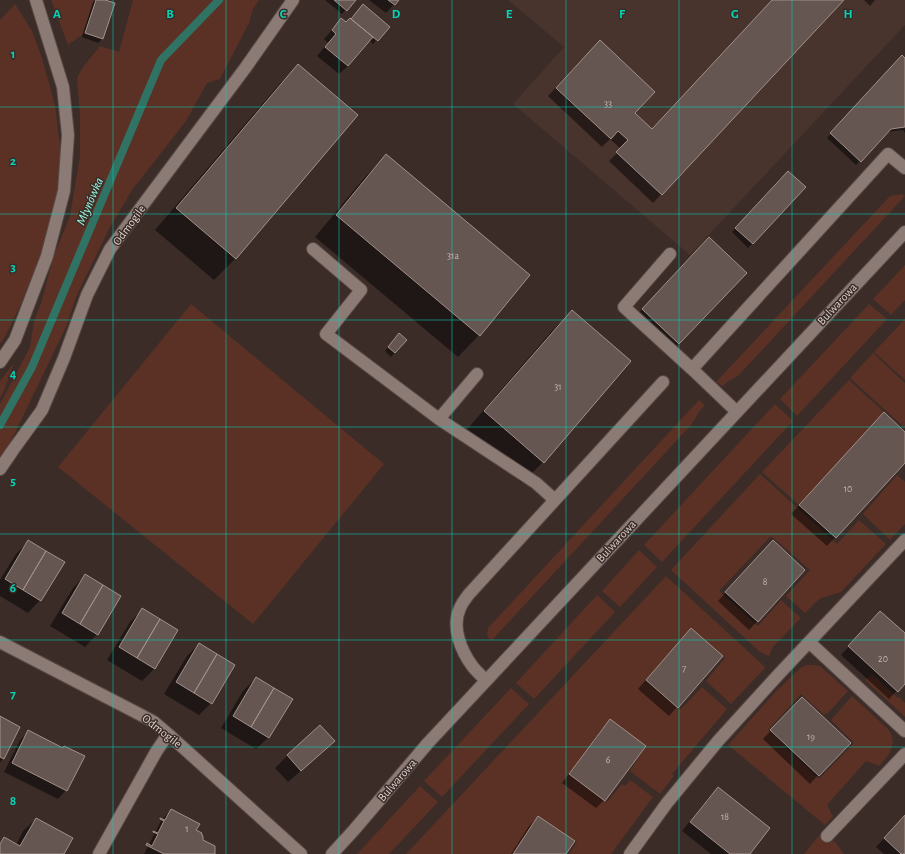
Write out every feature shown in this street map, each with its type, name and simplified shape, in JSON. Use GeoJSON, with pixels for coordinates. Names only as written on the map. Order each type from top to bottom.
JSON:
{"type":"FeatureCollection","features":[{"type":"Feature","properties":{"kind":"street"},"geometry":{"type":"LineString","coordinates":[[0,362],[15,340],[47,256],[64,191],[68,136],[63,87],[36,0]]}},
{"type":"Feature","properties":{"kind":"street","name":"Odmogile"},"geometry":{"type":"LineString","coordinates":[[0,469],[42,410],[64,358],[87,295],[110,249],[246,67],[293,0]]}},
{"type":"Feature","properties":{"kind":"street"},"geometry":{"type":"LineString","coordinates":[[692,369],[888,154],[905,168]]}},
{"type":"Feature","properties":{"kind":"street","name":"Bulwarowa"},"geometry":{"type":"LineString","coordinates":[[332,854],[428,743],[905,232]]}},
{"type":"Feature","properties":{"kind":"street"},"geometry":{"type":"LineString","coordinates":[[313,249],[361,290],[326,334],[440,419],[536,483],[555,500]]}},
{"type":"Feature","properties":{"kind":"street"},"geometry":{"type":"LineString","coordinates":[[670,254],[624,307],[737,412]]}},
{"type":"Feature","properties":{"kind":"street"},"geometry":{"type":"LineString","coordinates":[[440,419],[477,374]]}},
{"type":"Feature","properties":{"kind":"street"},"geometry":{"type":"LineString","coordinates":[[486,681],[473,667],[459,640],[457,634],[457,621],[460,608],[469,594],[663,382]]}},
{"type":"Feature","properties":{"kind":"street"},"geometry":{"type":"LineString","coordinates":[[630,854],[667,803],[718,742],[779,674],[905,540]]}},
{"type":"Feature","properties":{"kind":"street","name":"Odmogile"},"geometry":{"type":"LineString","coordinates":[[0,642],[154,722],[301,854]]}},
{"type":"Feature","properties":{"kind":"street"},"geometry":{"type":"LineString","coordinates":[[810,642],[905,731]]}},
{"type":"Feature","properties":{"kind":"street"},"geometry":{"type":"LineString","coordinates":[[99,854],[156,752],[168,734]]}},
{"type":"Feature","properties":{"kind":"street"},"geometry":{"type":"LineString","coordinates":[[827,836],[905,754]]}},
{"type":"Feature","properties":{"kind":"shaded area"},"geometry":{"type":"Polygon","coordinates":[[[51,0],[94,0],[82,35],[68,45],[51,0]]]}},
{"type":"Feature","properties":{"kind":"shaded area"},"geometry":{"type":"Polygon","coordinates":[[[133,0],[259,0],[253,9],[249,23],[220,79],[207,83],[186,121],[132,190],[109,229],[76,297],[67,325],[0,464],[0,404],[30,347],[34,321],[42,300],[53,258],[70,216],[80,156],[80,115],[77,78],[83,67],[100,46],[119,52],[133,0]]]}},
{"type":"Feature","properties":{"kind":"shaded area"},"geometry":{"type":"Polygon","coordinates":[[[508,0],[905,0],[905,25],[690,255],[513,104],[564,47],[508,0]]]}},
{"type":"Feature","properties":{"kind":"shaded area"},"geometry":{"type":"Polygon","coordinates":[[[15,4],[32,31],[42,58],[55,105],[61,153],[57,195],[50,228],[20,306],[0,344],[0,20],[15,4]]]}},
{"type":"Feature","properties":{"kind":"shaded area"},"geometry":{"type":"Polygon","coordinates":[[[902,194],[905,196],[738,376],[723,386],[716,382],[890,196],[902,194]]]}},
{"type":"Feature","properties":{"kind":"shaded area"},"geometry":{"type":"Polygon","coordinates":[[[905,265],[905,300],[891,315],[873,299],[905,265]]]}},
{"type":"Feature","properties":{"kind":"shaded area"},"geometry":{"type":"Polygon","coordinates":[[[191,304],[384,464],[253,624],[58,467],[191,304]]]}},
{"type":"Feature","properties":{"kind":"shaded area"},"geometry":{"type":"Polygon","coordinates":[[[869,304],[887,319],[797,416],[780,399],[869,304]]]}},
{"type":"Feature","properties":{"kind":"shaded area"},"geometry":{"type":"Polygon","coordinates":[[[905,319],[905,380],[874,352],[905,319]]]}},
{"type":"Feature","properties":{"kind":"shaded area"},"geometry":{"type":"Polygon","coordinates":[[[873,353],[905,383],[905,428],[850,378],[873,353]]]}},
{"type":"Feature","properties":{"kind":"shaded area"},"geometry":{"type":"Polygon","coordinates":[[[14,363],[3,393],[0,398],[0,381],[14,363]]]}},
{"type":"Feature","properties":{"kind":"shaded area"},"geometry":{"type":"Polygon","coordinates":[[[849,380],[884,412],[799,505],[762,472],[849,380]]]}},
{"type":"Feature","properties":{"kind":"shaded area"},"geometry":{"type":"Polygon","coordinates":[[[699,400],[705,405],[692,424],[492,640],[489,638],[487,634],[488,628],[699,400]]]}},
{"type":"Feature","properties":{"kind":"shaded area"},"geometry":{"type":"Polygon","coordinates":[[[775,404],[793,421],[662,562],[644,545],[775,404]]]}},
{"type":"Feature","properties":{"kind":"shaded area"},"geometry":{"type":"Polygon","coordinates":[[[760,474],[837,544],[859,520],[886,544],[841,592],[821,598],[805,613],[786,596],[810,570],[771,536],[719,591],[758,626],[781,600],[801,618],[773,647],[769,656],[760,652],[671,570],[760,474]]]}},
{"type":"Feature","properties":{"kind":"shaded area"},"geometry":{"type":"Polygon","coordinates":[[[897,475],[905,482],[905,524],[890,540],[863,514],[897,475]]]}},
{"type":"Feature","properties":{"kind":"shaded area"},"geometry":{"type":"Polygon","coordinates":[[[639,550],[657,567],[620,607],[602,591],[639,550]]]}},
{"type":"Feature","properties":{"kind":"shaded area"},"geometry":{"type":"Polygon","coordinates":[[[666,576],[765,667],[731,704],[706,681],[725,658],[691,628],[646,680],[680,710],[702,687],[727,709],[672,774],[674,776],[660,794],[630,771],[646,746],[610,719],[570,774],[607,802],[622,784],[625,786],[630,780],[653,797],[611,854],[569,854],[577,842],[538,816],[513,854],[406,854],[666,576]]]}},
{"type":"Feature","properties":{"kind":"shaded area"},"geometry":{"type":"Polygon","coordinates":[[[597,595],[615,612],[534,699],[516,683],[597,595]]]}},
{"type":"Feature","properties":{"kind":"shaded area"},"geometry":{"type":"Polygon","coordinates":[[[807,665],[820,666],[848,691],[827,714],[826,713],[824,715],[801,694],[768,730],[819,779],[854,743],[831,720],[852,696],[888,729],[893,739],[893,744],[889,753],[879,766],[866,761],[827,805],[833,817],[825,825],[728,745],[780,687],[800,668],[807,665]]]}},
{"type":"Feature","properties":{"kind":"shaded area"},"geometry":{"type":"Polygon","coordinates":[[[872,674],[905,703],[905,717],[865,680],[872,674]]]}},
{"type":"Feature","properties":{"kind":"shaded area"},"geometry":{"type":"Polygon","coordinates":[[[511,688],[529,704],[442,797],[424,781],[511,688]]]}},
{"type":"Feature","properties":{"kind":"shaded area"},"geometry":{"type":"Polygon","coordinates":[[[420,786],[438,802],[389,854],[357,854],[420,786]]]}},
{"type":"Feature","properties":{"kind":"shaded area"},"geometry":{"type":"Polygon","coordinates":[[[822,832],[836,843],[844,854],[804,854],[822,832]]]}},
{"type":"Feature","properties":{"kind":"building"},"geometry":{"type":"Polygon","coordinates":[[[96,0],[105,0],[115,3],[103,39],[85,33],[96,0]]]}},
{"type":"Feature","properties":{"kind":"building"},"geometry":{"type":"Polygon","coordinates":[[[334,0],[356,0],[347,11],[334,0]]]}},
{"type":"Feature","properties":{"kind":"building"},"geometry":{"type":"Polygon","coordinates":[[[388,0],[399,0],[395,5],[388,0]]]}},
{"type":"Feature","properties":{"kind":"building"},"geometry":{"type":"Polygon","coordinates":[[[772,0],[844,0],[662,195],[616,152],[628,140],[618,131],[611,139],[556,88],[600,40],[655,92],[635,113],[652,129],[772,0]]]}},
{"type":"Feature","properties":{"kind":"building"},"geometry":{"type":"Polygon","coordinates":[[[363,4],[390,27],[378,41],[351,19],[363,4]]]}},
{"type":"Feature","properties":{"kind":"building"},"geometry":{"type":"Polygon","coordinates":[[[341,18],[346,22],[350,18],[373,37],[348,66],[325,47],[336,34],[332,30],[341,18]]]}},
{"type":"Feature","properties":{"kind":"building"},"geometry":{"type":"Polygon","coordinates":[[[902,55],[905,58],[905,127],[891,129],[861,162],[830,133],[902,55]]]}},
{"type":"Feature","properties":{"kind":"building"},"geometry":{"type":"Polygon","coordinates":[[[298,64],[358,115],[236,259],[176,208],[298,64]]]}},
{"type":"Feature","properties":{"kind":"building"},"geometry":{"type":"Polygon","coordinates":[[[386,154],[530,275],[480,336],[336,215],[386,154]]]}},
{"type":"Feature","properties":{"kind":"building"},"geometry":{"type":"Polygon","coordinates":[[[788,171],[806,187],[753,244],[735,228],[788,171]]]}},
{"type":"Feature","properties":{"kind":"building"},"geometry":{"type":"Polygon","coordinates":[[[709,237],[747,273],[679,344],[642,309],[709,237]]]}},
{"type":"Feature","properties":{"kind":"building"},"geometry":{"type":"Polygon","coordinates":[[[572,310],[631,361],[544,463],[484,411],[572,310]]]}},
{"type":"Feature","properties":{"kind":"building"},"geometry":{"type":"Polygon","coordinates":[[[399,333],[407,340],[395,353],[388,347],[399,333]]]}},
{"type":"Feature","properties":{"kind":"building"},"geometry":{"type":"Polygon","coordinates":[[[884,412],[905,432],[905,463],[836,538],[799,505],[884,412]]]}},
{"type":"Feature","properties":{"kind":"building"},"geometry":{"type":"Polygon","coordinates":[[[28,540],[46,551],[23,590],[5,579],[28,540]]]}},
{"type":"Feature","properties":{"kind":"building"},"geometry":{"type":"Polygon","coordinates":[[[773,540],[805,570],[758,622],[725,592],[773,540]]]}},
{"type":"Feature","properties":{"kind":"building"},"geometry":{"type":"Polygon","coordinates":[[[46,551],[65,562],[41,601],[23,590],[46,551]]]}},
{"type":"Feature","properties":{"kind":"building"},"geometry":{"type":"Polygon","coordinates":[[[85,574],[103,585],[80,624],[62,613],[85,574]]]}},
{"type":"Feature","properties":{"kind":"building"},"geometry":{"type":"Polygon","coordinates":[[[103,585],[121,596],[98,635],[80,624],[103,585]]]}},
{"type":"Feature","properties":{"kind":"building"},"geometry":{"type":"Polygon","coordinates":[[[142,608],[160,619],[137,658],[119,647],[142,608]]]}},
{"type":"Feature","properties":{"kind":"building"},"geometry":{"type":"Polygon","coordinates":[[[880,611],[905,633],[905,684],[898,692],[848,646],[880,611]]]}},
{"type":"Feature","properties":{"kind":"building"},"geometry":{"type":"Polygon","coordinates":[[[160,619],[178,630],[155,669],[137,658],[160,619]]]}},
{"type":"Feature","properties":{"kind":"building"},"geometry":{"type":"Polygon","coordinates":[[[691,628],[723,656],[678,708],[646,680],[691,628]]]}},
{"type":"Feature","properties":{"kind":"building"},"geometry":{"type":"Polygon","coordinates":[[[199,643],[217,654],[194,693],[176,682],[199,643]]]}},
{"type":"Feature","properties":{"kind":"building"},"geometry":{"type":"Polygon","coordinates":[[[217,654],[235,665],[212,704],[194,693],[217,654]]]}},
{"type":"Feature","properties":{"kind":"building"},"geometry":{"type":"Polygon","coordinates":[[[256,677],[274,688],[251,727],[233,716],[256,677]]]}},
{"type":"Feature","properties":{"kind":"building"},"geometry":{"type":"Polygon","coordinates":[[[274,688],[293,699],[269,738],[251,727],[274,688]]]}},
{"type":"Feature","properties":{"kind":"building"},"geometry":{"type":"Polygon","coordinates":[[[802,697],[851,743],[819,776],[770,730],[802,697]]]}},
{"type":"Feature","properties":{"kind":"building"},"geometry":{"type":"Polygon","coordinates":[[[0,716],[20,727],[4,759],[0,757],[0,716]]]}},
{"type":"Feature","properties":{"kind":"building"},"geometry":{"type":"Polygon","coordinates":[[[610,719],[646,746],[605,801],[569,774],[610,719]]]}},
{"type":"Feature","properties":{"kind":"building"},"geometry":{"type":"Polygon","coordinates":[[[320,725],[335,741],[301,771],[287,755],[320,725]]]}},
{"type":"Feature","properties":{"kind":"building"},"geometry":{"type":"Polygon","coordinates":[[[28,730],[63,748],[64,746],[85,756],[67,791],[12,763],[28,730]]]}},
{"type":"Feature","properties":{"kind":"building"},"geometry":{"type":"Polygon","coordinates":[[[718,787],[770,828],[750,854],[730,854],[690,822],[718,787]]]}},
{"type":"Feature","properties":{"kind":"building"},"geometry":{"type":"Polygon","coordinates":[[[171,809],[200,824],[196,830],[202,833],[203,840],[215,846],[215,854],[164,854],[146,845],[147,843],[152,846],[158,834],[153,831],[158,833],[164,821],[160,818],[165,820],[171,809]]]}},
{"type":"Feature","properties":{"kind":"building"},"geometry":{"type":"Polygon","coordinates":[[[905,815],[905,854],[901,854],[884,838],[905,815]]]}},
{"type":"Feature","properties":{"kind":"building"},"geometry":{"type":"Polygon","coordinates":[[[538,816],[575,841],[566,854],[513,854],[538,816]]]}},
{"type":"Feature","properties":{"kind":"building"},"geometry":{"type":"Polygon","coordinates":[[[36,818],[73,838],[64,854],[0,854],[0,844],[4,837],[20,846],[36,818]]]}},
{"type":"Feature","properties":{"kind":"waterway","name":"Młynówka"},"geometry":{"type":"LineString","coordinates":[[0,425],[32,367],[161,60],[219,0]]}}]}
